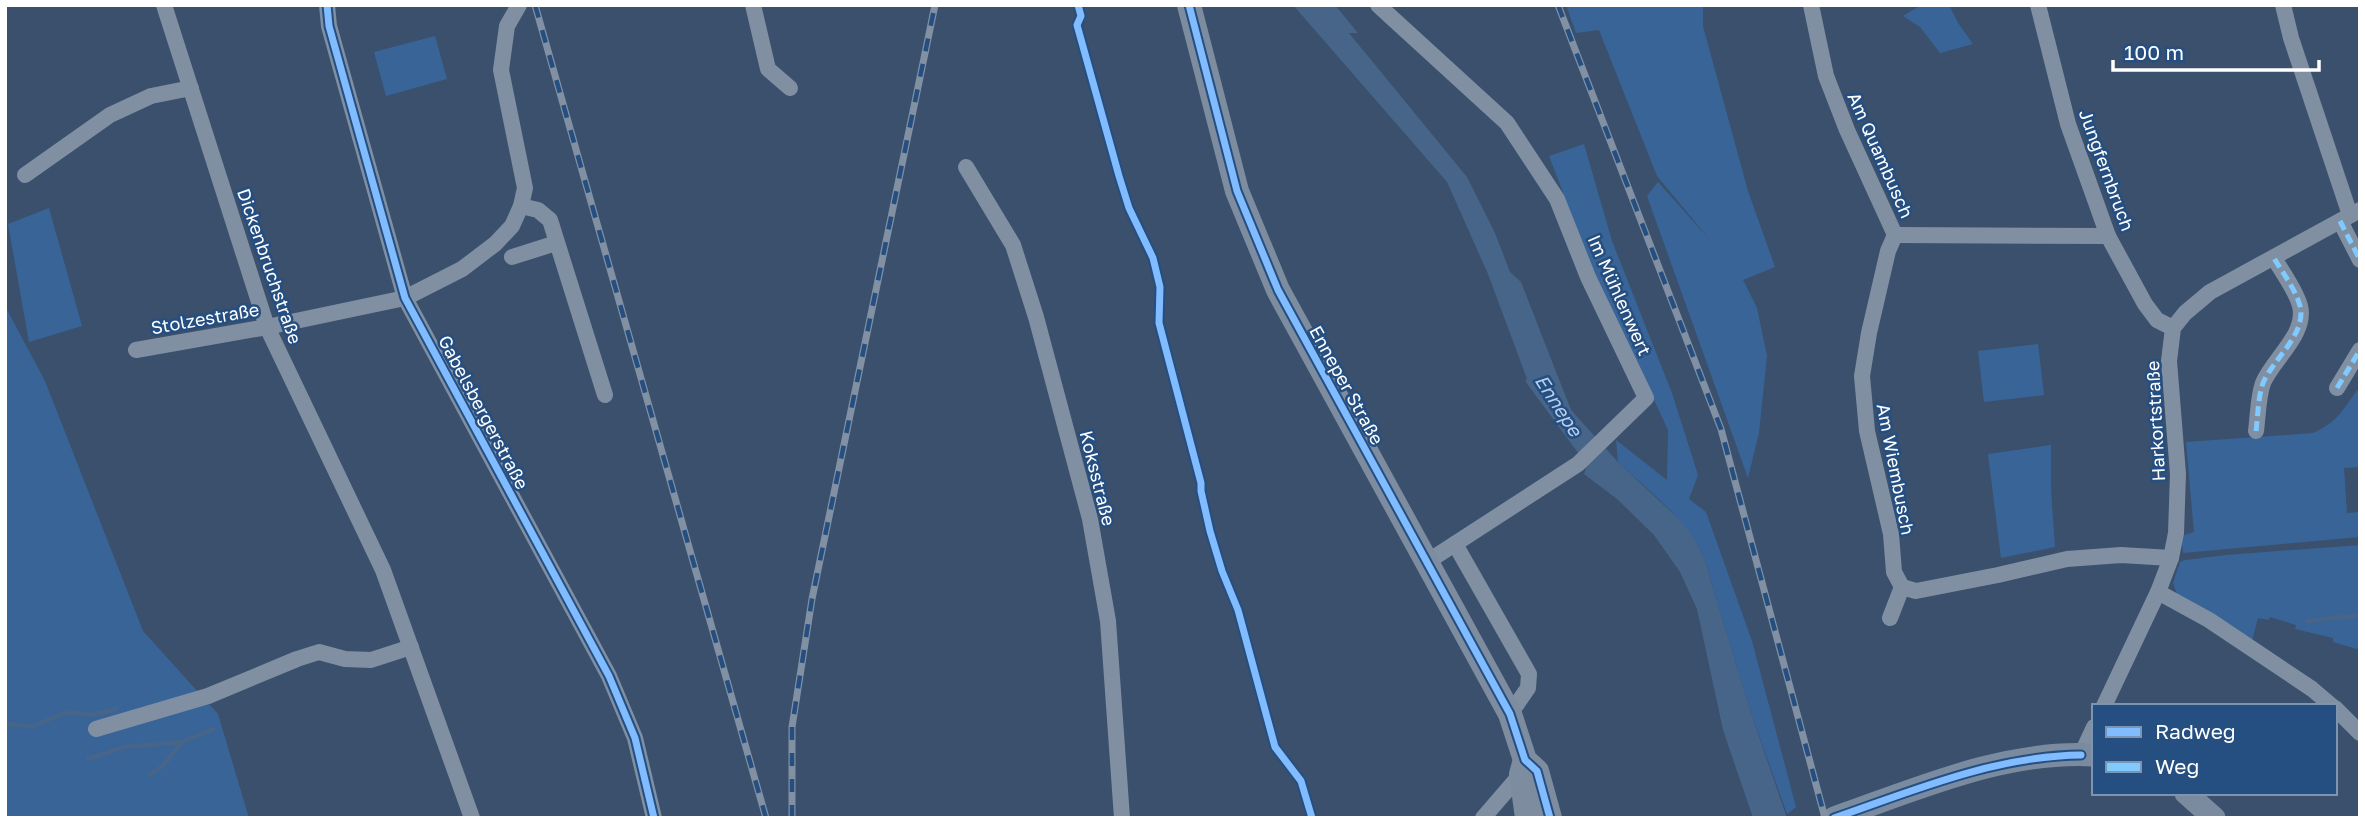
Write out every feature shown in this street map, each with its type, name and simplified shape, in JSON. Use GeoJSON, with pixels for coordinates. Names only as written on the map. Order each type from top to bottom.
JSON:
{"type":"FeatureCollection","features":[{"type":"Feature","properties":{"kind":"main road","name":"Enneper Straße"},"geometry":{"type":"LineString","coordinates":[[1189,5],[1233,178],[1264,259],[1314,359],[1510,714],[1523,767],[1527,818]]}},
{"type":"Feature","properties":{"kind":"main road"},"geometry":{"type":"LineString","coordinates":[[1834,818],[1991,766],[2028,758],[2087,755]]}},
{"type":"Feature","properties":{"kind":"main road","name":"Enneper Straße"},"geometry":{"type":"LineString","coordinates":[[1523,767],[1537,771],[1550,818]]}},
{"type":"Feature","properties":{"kind":"main road"},"geometry":{"type":"LineString","coordinates":[[2188,795],[2214,818]]}},
{"type":"Feature","properties":{"kind":"street","name":"Dickenbruchstraße"},"geometry":{"type":"LineString","coordinates":[[164,5],[267,327],[383,570],[472,818]]}},
{"type":"Feature","properties":{"kind":"street","name":"Gabelsbergerstraße"},"geometry":{"type":"LineString","coordinates":[[327,5],[329,26],[405,298],[609,676],[635,738],[654,818]]}},
{"type":"Feature","properties":{"kind":"street"},"geometry":{"type":"LineString","coordinates":[[519,5],[507,26],[501,70],[525,188],[521,206],[538,210],[550,220],[605,395]]}},
{"type":"Feature","properties":{"kind":"street"},"geometry":{"type":"LineString","coordinates":[[753,5],[768,69],[790,88]]}},
{"type":"Feature","properties":{"kind":"street","name":"Im Mühlenwert"},"geometry":{"type":"LineString","coordinates":[[1378,5],[1507,123],[1557,199],[1588,277],[1646,398],[1578,464],[1427,562]]}},
{"type":"Feature","properties":{"kind":"street","name":"Am Quambusch"},"geometry":{"type":"LineString","coordinates":[[1811,5],[1826,76],[1847,130],[1895,236],[2108,236]]}},
{"type":"Feature","properties":{"kind":"street","name":"Jungfernbruch"},"geometry":{"type":"LineString","coordinates":[[2038,5],[2068,124],[2108,236],[2157,320],[2174,328]]}},
{"type":"Feature","properties":{"kind":"street"},"geometry":{"type":"LineString","coordinates":[[2283,5],[2291,38],[2350,215],[2360,260]]}},
{"type":"Feature","properties":{"kind":"street"},"geometry":{"type":"LineString","coordinates":[[25,176],[110,115],[151,96],[191,88]]}},
{"type":"Feature","properties":{"kind":"street","name":"Koksstraße"},"geometry":{"type":"LineString","coordinates":[[966,167],[1013,245],[1036,317],[1090,519],[1108,621],[1122,818]]}},
{"type":"Feature","properties":{"kind":"street","name":"Stolzestraße"},"geometry":{"type":"LineString","coordinates":[[136,350],[267,327],[405,298],[462,269],[495,244],[512,226],[521,206]]}},
{"type":"Feature","properties":{"kind":"street"},"geometry":{"type":"LineString","coordinates":[[2174,328],[2185,313],[2210,292],[2350,215]]}},
{"type":"Feature","properties":{"kind":"street","name":"Am Wiembusch"},"geometry":{"type":"LineString","coordinates":[[1895,236],[1888,251],[1862,376],[1867,431],[1891,534],[1894,572],[1902,587]]}},
{"type":"Feature","properties":{"kind":"street"},"geometry":{"type":"LineString","coordinates":[[512,257],[556,243]]}},
{"type":"Feature","properties":{"kind":"street"},"geometry":{"type":"LineString","coordinates":[[2256,431],[2262,386],[2269,371],[2294,336],[2300,320],[2300,305],[2274,258]]}},
{"type":"Feature","properties":{"kind":"street","name":"Harkortstraße"},"geometry":{"type":"LineString","coordinates":[[2105,704],[2158,592],[2171,558],[2176,533],[2179,502],[2169,360],[2174,328]]}},
{"type":"Feature","properties":{"kind":"street"},"geometry":{"type":"LineString","coordinates":[[2337,388],[2360,350]]}},
{"type":"Feature","properties":{"kind":"street"},"geometry":{"type":"LineString","coordinates":[[1455,544],[1529,674],[1528,688],[1510,714]]}},
{"type":"Feature","properties":{"kind":"street"},"geometry":{"type":"LineString","coordinates":[[1890,618],[1902,587],[1916,591],[2067,559],[2121,555],[2171,558]]}},
{"type":"Feature","properties":{"kind":"street"},"geometry":{"type":"LineString","coordinates":[[2158,592],[2209,620],[2330,704]]}},
{"type":"Feature","properties":{"kind":"street"},"geometry":{"type":"LineString","coordinates":[[96,729],[208,696],[319,652],[345,659],[371,660],[411,646]]}},
{"type":"Feature","properties":{"kind":"street"},"geometry":{"type":"LineString","coordinates":[[2337,710],[2360,733]]}},
{"type":"Feature","properties":{"kind":"street"},"geometry":{"type":"LineString","coordinates":[[2087,755],[2092,735]]}},
{"type":"Feature","properties":{"kind":"street"},"geometry":{"type":"LineString","coordinates":[[1483,818],[1523,767]]}},
{"type":"Feature","properties":{"kind":"shaded area"},"geometry":{"type":"Polygon","coordinates":[[[1566,5],[1703,5],[1703,26],[1748,191],[1775,267],[1743,280],[1757,308],[1767,356],[1759,433],[1748,478],[1647,196],[1658,182],[1710,240],[1657,176],[1599,30],[1576,33],[1566,5]]]}},
{"type":"Feature","properties":{"kind":"shaded area"},"geometry":{"type":"Polygon","coordinates":[[[1921,5],[1949,5],[1973,44],[1940,53],[1920,27],[1903,16],[1921,5]]]}},
{"type":"Feature","properties":{"kind":"shaded area"},"geometry":{"type":"Polygon","coordinates":[[[435,36],[447,79],[386,96],[374,52],[435,36]]]}},
{"type":"Feature","properties":{"kind":"shaded area"},"geometry":{"type":"Polygon","coordinates":[[[1584,144],[1612,241],[1672,393],[1698,475],[1689,499],[1706,512],[1752,641],[1796,807],[1787,814],[1751,713],[1703,555],[1676,516],[1618,462],[1616,440],[1667,480],[1668,430],[1589,260],[1549,156],[1584,144]]]}},
{"type":"Feature","properties":{"kind":"shaded area"},"geometry":{"type":"Polygon","coordinates":[[[49,208],[82,326],[29,342],[8,224],[49,208]]]}},
{"type":"Feature","properties":{"kind":"shaded area"},"geometry":{"type":"Polygon","coordinates":[[[5,306],[45,381],[143,631],[218,714],[249,818],[5,818],[5,306]]]}},
{"type":"Feature","properties":{"kind":"shaded area"},"geometry":{"type":"Polygon","coordinates":[[[2038,344],[2044,395],[1984,402],[1978,351],[2038,344]]]}},
{"type":"Feature","properties":{"kind":"shaded area"},"geometry":{"type":"Polygon","coordinates":[[[2360,387],[2360,467],[2344,468],[2347,513],[2360,512],[2360,537],[2183,553],[2181,536],[2194,532],[2186,442],[2313,433],[2335,419],[2360,387]]]}},
{"type":"Feature","properties":{"kind":"shaded area"},"geometry":{"type":"Polygon","coordinates":[[[2051,445],[2055,547],[2001,558],[1988,454],[2051,445]]]}},
{"type":"Feature","properties":{"kind":"shaded area"},"geometry":{"type":"Polygon","coordinates":[[[2360,545],[2360,650],[2333,642],[2333,638],[2295,629],[2296,625],[2270,617],[2269,620],[2258,618],[2252,641],[2177,594],[2173,583],[2180,562],[2185,560],[2360,545]]]}},
{"type":"Feature","properties":{"kind":"water","name":"Ennepe"},"geometry":{"type":"Polygon","coordinates":[[[1293,5],[1335,5],[1358,33],[1349,33],[1467,177],[1495,233],[1510,272],[1521,282],[1571,410],[1618,462],[1683,523],[1695,540],[1703,555],[1751,713],[1787,818],[1753,818],[1723,730],[1697,609],[1680,572],[1654,535],[1617,499],[1584,474],[1587,465],[1525,381],[1527,379],[1488,274],[1447,182],[1293,5]]]}},
{"type":"Feature","properties":{"kind":"waterway"},"geometry":{"type":"LineString","coordinates":[[2307,621],[2360,615]]}},
{"type":"Feature","properties":{"kind":"waterway"},"geometry":{"type":"LineString","coordinates":[[5,724],[33,726],[67,712],[92,715],[116,709]]}},
{"type":"Feature","properties":{"kind":"waterway"},"geometry":{"type":"LineString","coordinates":[[88,759],[124,747],[182,742],[213,729]]}},
{"type":"Feature","properties":{"kind":"waterway"},"geometry":{"type":"LineString","coordinates":[[150,775],[164,765],[182,742]]}},
{"type":"Feature","properties":{"kind":"railway"},"geometry":{"type":"LineString","coordinates":[[535,5],[766,818]]}},
{"type":"Feature","properties":{"kind":"railway"},"geometry":{"type":"LineString","coordinates":[[792,818],[792,727],[812,599],[935,5]]}},
{"type":"Feature","properties":{"kind":"railway"},"geometry":{"type":"LineString","coordinates":[[1558,5],[1721,429],[1825,818]]}},
{"type":"Feature","properties":{"kind":"marked path"},"geometry":{"type":"LineString","coordinates":[[2340,221],[2360,260]]}},
{"type":"Feature","properties":{"kind":"marked path"},"geometry":{"type":"LineString","coordinates":[[2256,431],[2263,383],[2294,336],[2301,316],[2295,294],[2274,258]]}},
{"type":"Feature","properties":{"kind":"marked path"},"geometry":{"type":"LineString","coordinates":[[2337,388],[2360,350]]}},
{"type":"Feature","properties":{"kind":"cycle path"},"geometry":{"type":"LineString","coordinates":[[327,5],[329,26],[405,298],[609,676],[635,738],[654,818]]}},
{"type":"Feature","properties":{"kind":"cycle path"},"geometry":{"type":"LineString","coordinates":[[1078,5],[1081,16],[1077,25],[1119,176],[1129,208],[1153,258],[1160,287],[1159,323],[1201,483],[1210,531],[1238,610],[1275,747],[1301,781],[1312,818]]}},
{"type":"Feature","properties":{"kind":"cycle path"},"geometry":{"type":"LineString","coordinates":[[1189,5],[1237,191],[1278,290],[1510,714],[1525,760],[1537,771],[1550,818]]}},
{"type":"Feature","properties":{"kind":"cycle path"},"geometry":{"type":"LineString","coordinates":[[1834,818],[1986,768],[2018,761],[2081,755]]}}]}
